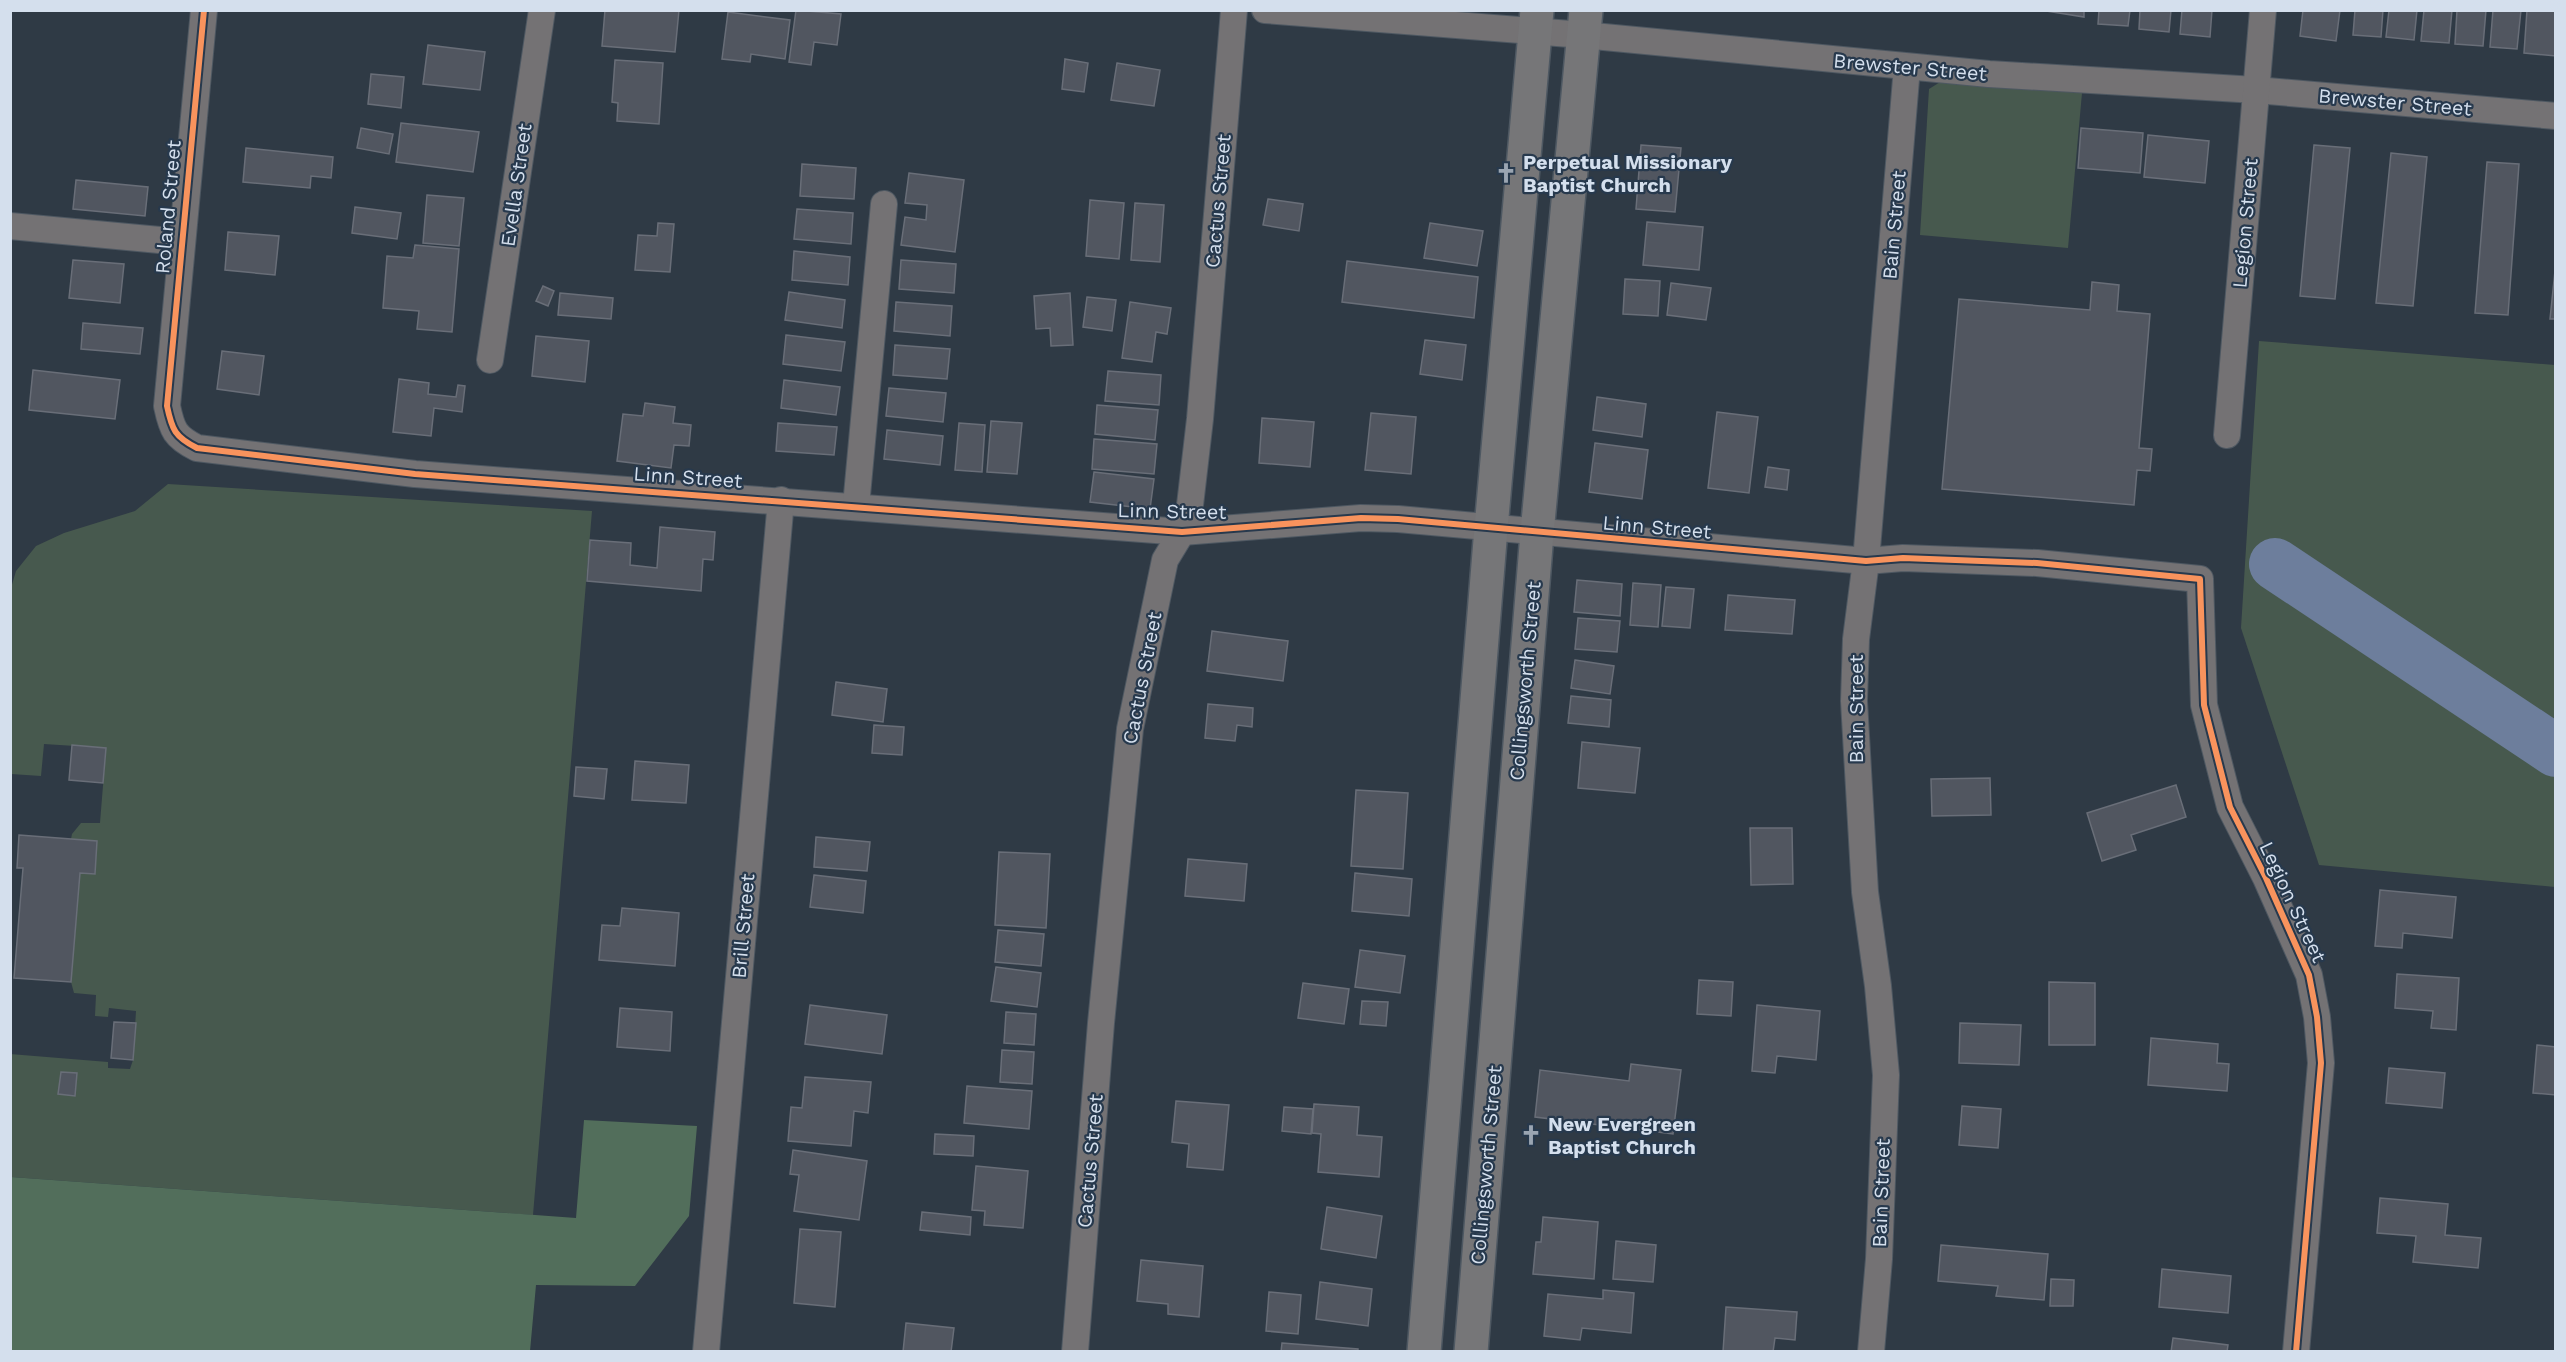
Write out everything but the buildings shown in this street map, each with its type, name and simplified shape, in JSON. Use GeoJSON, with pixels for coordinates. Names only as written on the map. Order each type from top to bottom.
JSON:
{"type":"FeatureCollection","features":[{"type":"Feature","properties":{"kind":"main road"},"geometry":{"type":"LineString","coordinates":[[1424,1352],[1491,528],[1537,21]]}},
{"type":"Feature","properties":{"kind":"main road","name":"Collingsworth Street"},"geometry":{"type":"LineString","coordinates":[[1471,1352],[1537,533],[1585,23]]}},
{"type":"Feature","properties":{"kind":"street","name":"Roland Street"},"geometry":{"type":"LineString","coordinates":[[167,406],[204,10]]}},
{"type":"Feature","properties":{"kind":"street","name":"Evella Street"},"geometry":{"type":"LineString","coordinates":[[490,360],[542,10]]}},
{"type":"Feature","properties":{"kind":"street","name":"Cactus Street"},"geometry":{"type":"LineString","coordinates":[[1075,1352],[1101,1023],[1130,729],[1165,560],[1182,532],[1190,505],[1200,419],[1234,10]]}},
{"type":"Feature","properties":{"kind":"street","name":"Brewster Street"},"geometry":{"type":"LineString","coordinates":[[1265,10],[1585,23],[1907,67],[2256,90],[2556,116]]}},
{"type":"Feature","properties":{"kind":"street","name":"Legion Street"},"geometry":{"type":"LineString","coordinates":[[2227,435],[2264,10]]}},
{"type":"Feature","properties":{"kind":"street","name":"Bain Street"},"geometry":{"type":"LineString","coordinates":[[1871,1352],[1879,1259],[1886,1075],[1878,986],[1865,892],[1855,722],[1856,639],[1866,561],[1907,67]]}},
{"type":"Feature","properties":{"kind":"street"},"geometry":{"type":"LineString","coordinates":[[856,506],[885,204]]}},
{"type":"Feature","properties":{"kind":"street"},"geometry":{"type":"LineString","coordinates":[[10,226],[181,242]]}},
{"type":"Feature","properties":{"kind":"street","name":"Linn Street"},"geometry":{"type":"LineString","coordinates":[[167,406],[171,425],[180,440],[197,448],[415,474],[1182,532],[1361,518],[1866,561],[1903,558],[2037,563],[2200,579]]}},
{"type":"Feature","properties":{"kind":"street","name":"Brill Street"},"geometry":{"type":"LineString","coordinates":[[706,1352],[781,500]]}},
{"type":"Feature","properties":{"kind":"street","name":"Legion Street"},"geometry":{"type":"LineString","coordinates":[[2200,579],[2204,705],[2230,807],[2295,942],[2308,975],[2317,1017],[2320,1075],[2296,1352]]}},
{"type":"Feature","properties":{"kind":"green space"},"geometry":{"type":"Polygon","coordinates":[[[1945,79],[2082,93],[2068,248],[1920,235],[1929,89],[1945,79]]]}},
{"type":"Feature","properties":{"kind":"green space"},"geometry":{"type":"Polygon","coordinates":[[[2259,341],[2555,365],[2555,887],[2319,865],[2241,628],[2259,341]]]}},
{"type":"Feature","properties":{"kind":"green space"},"geometry":{"type":"Polygon","coordinates":[[[168,484],[592,511],[533,1215],[11,1177],[10,1054],[108,1062],[108,1068],[130,1069],[133,1060],[136,1011],[109,1008],[108,1017],[95,1016],[96,995],[74,993],[71,982],[80,873],[95,874],[97,842],[71,839],[72,834],[81,823],[100,823],[106,748],[44,744],[41,776],[11,774],[11,588],[16,571],[36,546],[64,533],[135,511],[168,484]]]}},
{"type":"Feature","properties":{"kind":"green space"},"geometry":{"type":"Polygon","coordinates":[[[584,1120],[697,1126],[689,1216],[635,1286],[536,1285],[530,1351],[11,1350],[11,1177],[576,1218],[584,1120]]]}},
{"type":"Feature","properties":{"kind":"waterway"},"geometry":{"type":"LineString","coordinates":[[2275,564],[2556,751]]}},
{"type":"Feature","properties":{"kind":"cycle path"},"geometry":{"type":"LineString","coordinates":[[204,10],[167,406],[176,432],[197,448],[415,474],[1182,532],[1361,518],[1398,519],[1866,561],[1903,558],[2037,563],[2200,579],[2204,705],[2230,807],[2266,878],[2309,975],[2317,1017],[2321,1063],[2296,1352]]}},
{"type":"Feature","properties":{"kind":"place","name":"Perpetual Missionary Baptist Church"},"geometry":{"type":"Point","coordinates":[1506,173]}},
{"type":"Feature","properties":{"kind":"place","name":"New Evergreen Baptist Church"},"geometry":{"type":"Point","coordinates":[1531,1135]}}]}
